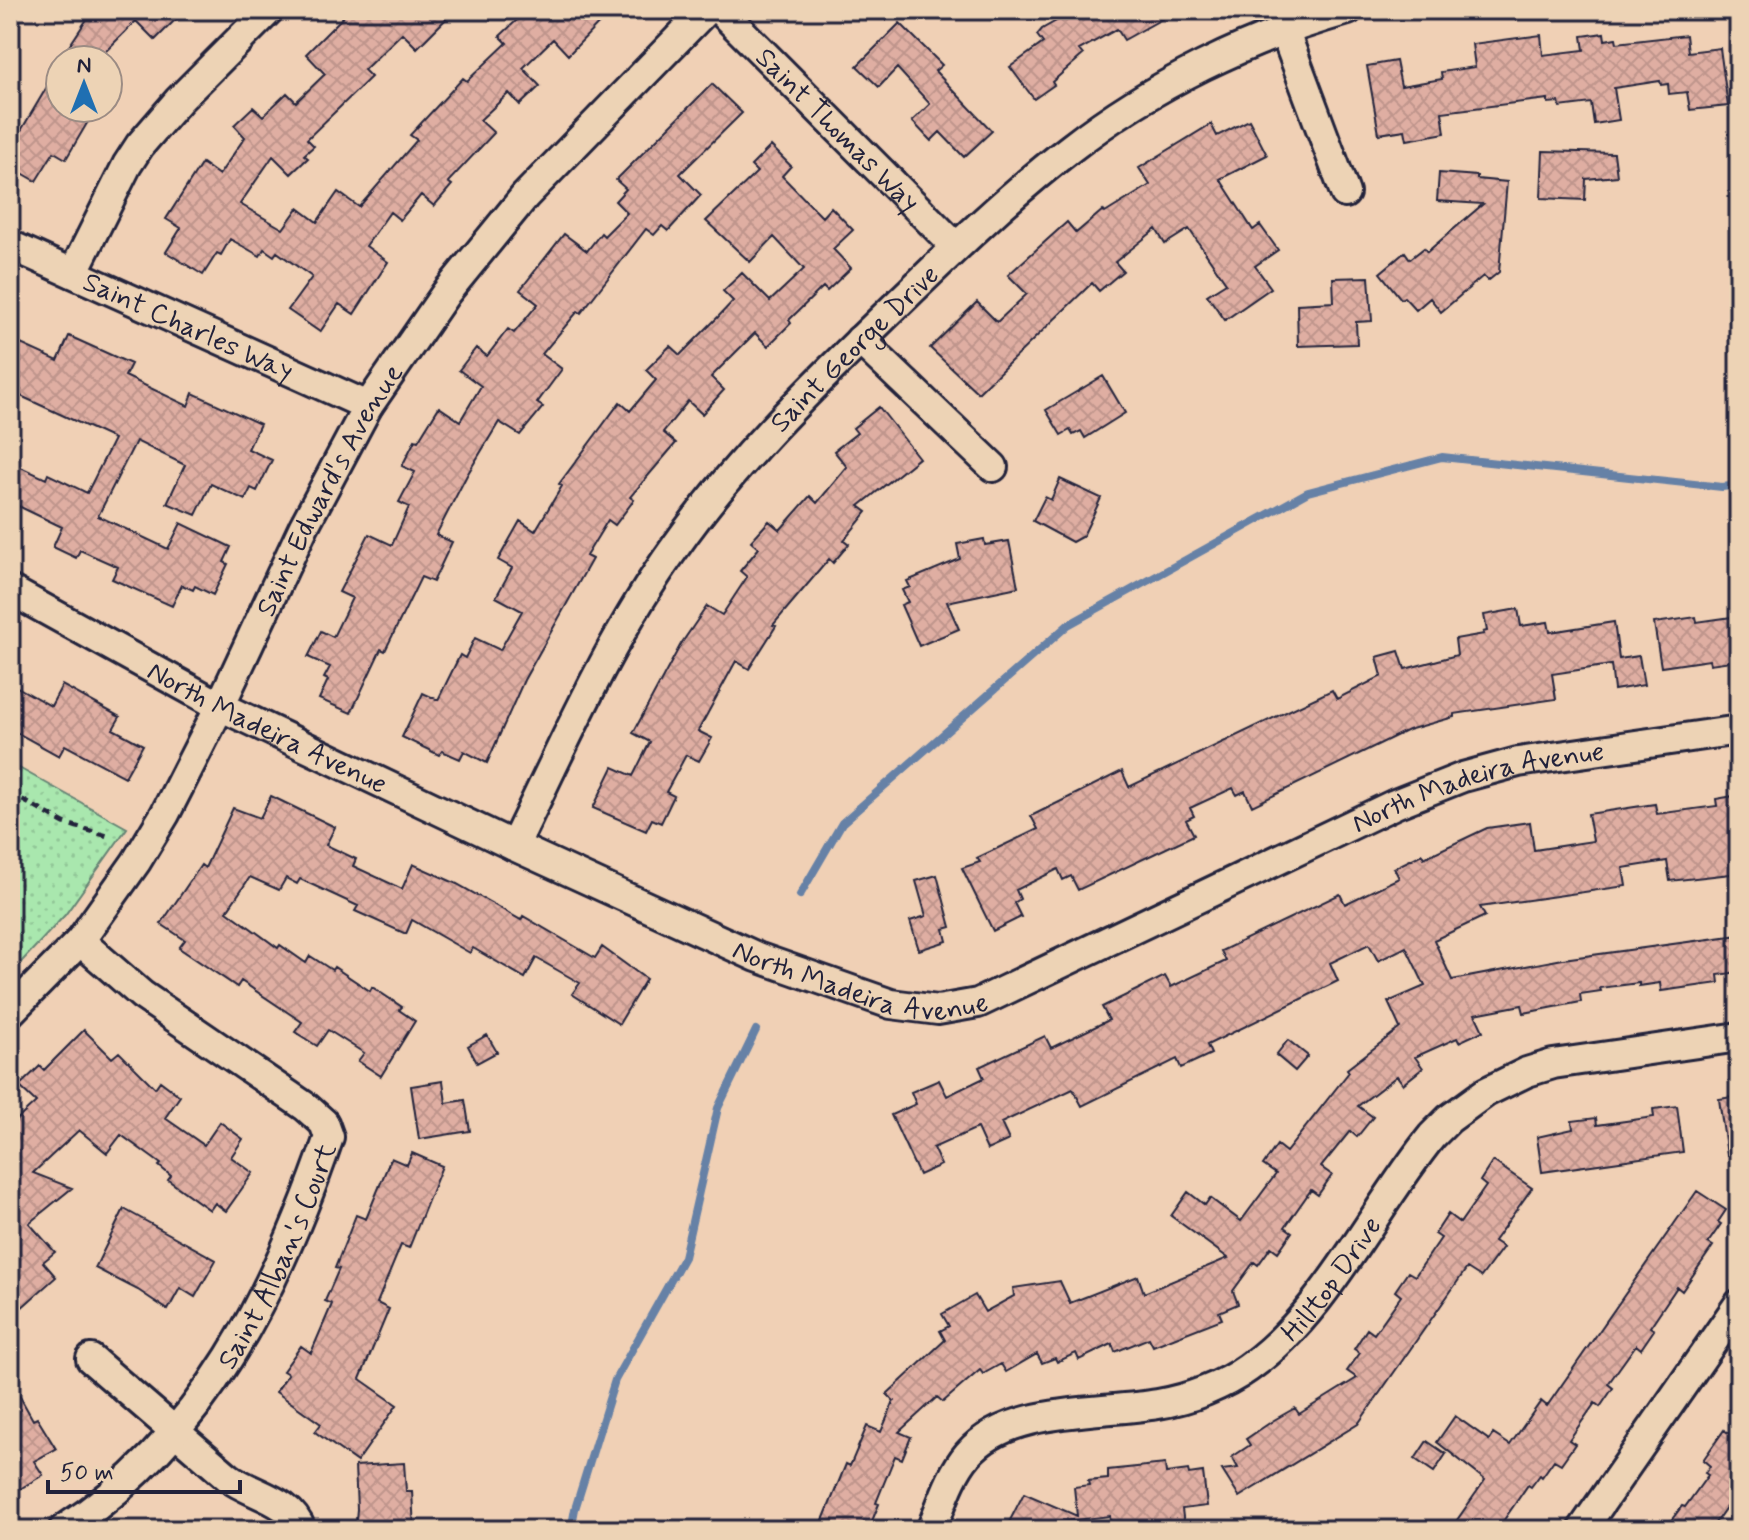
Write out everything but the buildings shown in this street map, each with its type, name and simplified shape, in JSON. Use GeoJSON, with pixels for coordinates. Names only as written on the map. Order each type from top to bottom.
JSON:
{"type":"FeatureCollection","features":[{"type":"Feature","properties":{"kind":"street"},"geometry":{"type":"LineString","coordinates":[[73,273],[140,145],[179,100],[269,10]]}},
{"type":"Feature","properties":{"kind":"street","name":"Saint Edward's Avenue"},"geometry":{"type":"LineString","coordinates":[[10,1012],[80,941],[144,850],[220,706],[304,526],[368,406],[483,244],[706,10]]}},
{"type":"Feature","properties":{"kind":"street","name":"Saint Thomas Way"},"geometry":{"type":"LineString","coordinates":[[720,10],[956,247]]}},
{"type":"Feature","properties":{"kind":"street","name":"Saint George Drive"},"geometry":{"type":"LineString","coordinates":[[514,846],[598,673],[636,605],[676,546],[749,454],[860,340],[956,247],[1099,127],[1189,73],[1284,30],[1348,10]]}},
{"type":"Feature","properties":{"kind":"street"},"geometry":{"type":"LineString","coordinates":[[1284,30],[1345,193]]}},
{"type":"Feature","properties":{"kind":"street","name":"Saint Charles Way"},"geometry":{"type":"LineString","coordinates":[[10,245],[368,406]]}},
{"type":"Feature","properties":{"kind":"street"},"geometry":{"type":"LineString","coordinates":[[860,340],[993,467]]}},
{"type":"Feature","properties":{"kind":"street","name":"North Madeira Avenue"},"geometry":{"type":"LineString","coordinates":[[10,590],[220,706],[514,846],[726,944],[830,985],[915,1009],[959,1008],[1000,994],[1395,804],[1463,777],[1518,762],[1739,730]]}},
{"type":"Feature","properties":{"kind":"street","name":"Saint Alban's Court"},"geometry":{"type":"LineString","coordinates":[[63,1530],[109,1498],[174,1432],[220,1373],[261,1306],[281,1264],[329,1137],[328,1129],[306,1107],[142,995],[80,941]]}},
{"type":"Feature","properties":{"kind":"street","name":"Hilltop Drive"},"geometry":{"type":"LineString","coordinates":[[931,1530],[960,1466],[979,1443],[992,1434],[1052,1416],[1182,1399],[1223,1383],[1260,1360],[1311,1306],[1432,1136],[1449,1119],[1486,1092],[1505,1081],[1553,1064],[1739,1037]]}},
{"type":"Feature","properties":{"kind":"street"},"geometry":{"type":"LineString","coordinates":[[1582,1530],[1739,1304]]}},
{"type":"Feature","properties":{"kind":"street"},"geometry":{"type":"LineString","coordinates":[[91,1359],[239,1485],[288,1509],[301,1530]]}},
{"type":"Feature","properties":{"kind":"path"},"geometry":{"type":"LineString","coordinates":[[10,793],[64,823],[111,837]]}},
{"type":"Feature","properties":{"kind":"green space"},"geometry":{"type":"Polygon","coordinates":[[[10,763],[127,828],[65,915],[10,974],[10,763]]]}},
{"type":"Feature","properties":{"kind":"waterway"},"geometry":{"type":"LineString","coordinates":[[800,895],[842,823],[1068,625],[1308,492],[1442,457],[1722,487],[1739,485]]}},
{"type":"Feature","properties":{"kind":"waterway"},"geometry":{"type":"LineString","coordinates":[[571,1530],[615,1380],[684,1257],[718,1108],[756,1030]]}}]}
